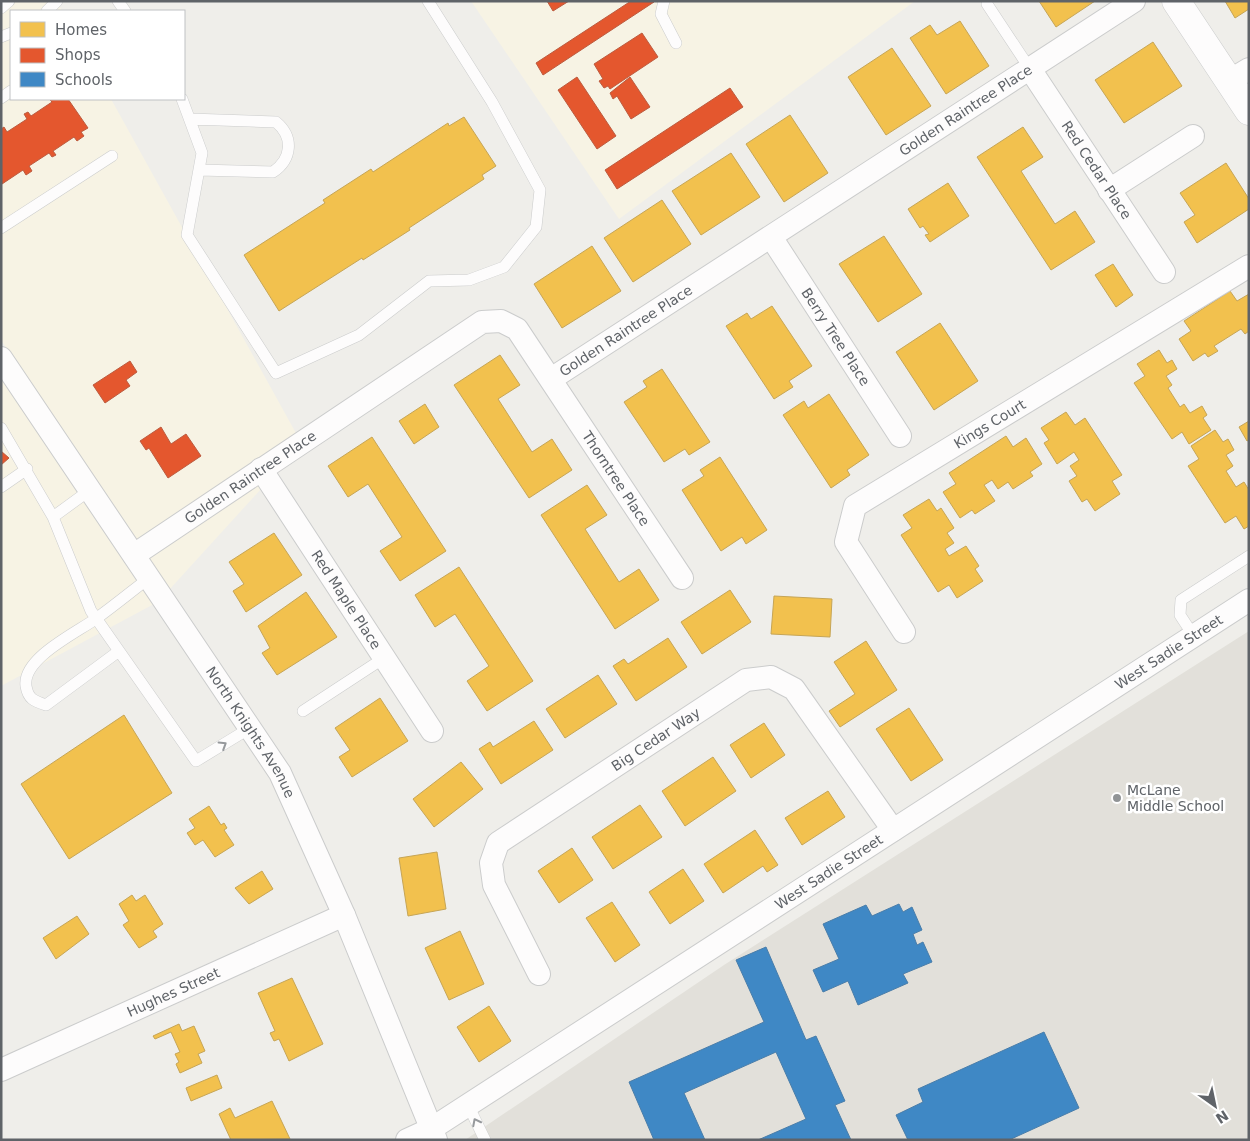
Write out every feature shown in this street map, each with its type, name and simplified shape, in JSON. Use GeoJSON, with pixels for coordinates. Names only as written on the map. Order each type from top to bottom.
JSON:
{"type":"FeatureCollection","features":[{"type":"Feature","properties":{"kind":"street","name":"Golden Raintree Place"},"geometry":{"type":"LineString","coordinates":[[134,555],[482,322],[501,321],[517,329],[551,379],[1134,1]]}},
{"type":"Feature","properties":{"kind":"street"},"geometry":{"type":"LineString","coordinates":[[1176,1],[1239,75],[1249,111]]}},
{"type":"Feature","properties":{"kind":"street","name":"Red Cedar Place"},"geometry":{"type":"LineString","coordinates":[[1030,69],[1164,272]]}},
{"type":"Feature","properties":{"kind":"street"},"geometry":{"type":"LineString","coordinates":[[1109,190],[1193,136]]}},
{"type":"Feature","properties":{"kind":"street","name":"Berry Tree Place"},"geometry":{"type":"LineString","coordinates":[[771,237],[900,436]]}},
{"type":"Feature","properties":{"kind":"street","name":"Kings Court"},"geometry":{"type":"LineString","coordinates":[[904,632],[846,542],[855,506],[1249,266]]}},
{"type":"Feature","properties":{"kind":"street","name":"North Knights Avenue"},"geometry":{"type":"LineString","coordinates":[[1,358],[280,773],[344,915],[434,1134]]}},
{"type":"Feature","properties":{"kind":"street","name":"Thorntree Place"},"geometry":{"type":"LineString","coordinates":[[551,379],[682,578]]}},
{"type":"Feature","properties":{"kind":"street","name":"Red Maple Place"},"geometry":{"type":"LineString","coordinates":[[260,469],[432,731]]}},
{"type":"Feature","properties":{"kind":"street","name":"West Sadie Street"},"geometry":{"type":"LineString","coordinates":[[407,1140],[434,1134],[468,1105],[1249,600]]}},
{"type":"Feature","properties":{"kind":"street","name":"Big Cedar Way"},"geometry":{"type":"LineString","coordinates":[[539,974],[494,885],[491,863],[498,843],[746,680],[771,676],[794,689],[892,830]]}},
{"type":"Feature","properties":{"kind":"street","name":"Hughes Street"},"geometry":{"type":"LineString","coordinates":[[1,1070],[344,915]]}},
{"type":"Feature","properties":{"kind":"lane"},"geometry":{"type":"LineString","coordinates":[[1,8],[9,1]]}},
{"type":"Feature","properties":{"kind":"lane"},"geometry":{"type":"LineString","coordinates":[[48,10],[57,1]]}},
{"type":"Feature","properties":{"kind":"lane"},"geometry":{"type":"LineString","coordinates":[[182,100],[202,153],[187,235],[276,373],[358,334],[430,281],[469,280],[504,267],[536,227],[540,190],[492,102],[428,1]]}},
{"type":"Feature","properties":{"kind":"lane"},"geometry":{"type":"LineString","coordinates":[[664,1],[661,14],[676,43]]}},
{"type":"Feature","properties":{"kind":"lane"},"geometry":{"type":"LineString","coordinates":[[987,4],[1030,69]]}},
{"type":"Feature","properties":{"kind":"lane"},"geometry":{"type":"LineString","coordinates":[[190,119],[276,122],[282,126],[290,142],[288,155],[282,166],[273,172],[199,170]]}},
{"type":"Feature","properties":{"kind":"lane"},"geometry":{"type":"LineString","coordinates":[[1,228],[112,156]]}},
{"type":"Feature","properties":{"kind":"lane"},"geometry":{"type":"LineString","coordinates":[[1,428],[53,517],[91,611],[196,761],[250,728]]}},
{"type":"Feature","properties":{"kind":"lane"},"geometry":{"type":"LineString","coordinates":[[1,487],[26,469]]}},
{"type":"Feature","properties":{"kind":"lane"},"geometry":{"type":"LineString","coordinates":[[53,517],[90,490]]}},
{"type":"Feature","properties":{"kind":"lane"},"geometry":{"type":"LineString","coordinates":[[1193,636],[1180,615],[1181,600],[1249,556]]}},
{"type":"Feature","properties":{"kind":"lane"},"geometry":{"type":"LineString","coordinates":[[119,651],[46,704],[33,701],[27,693],[25,678],[32,666],[55,645],[96,618],[149,578]]}},
{"type":"Feature","properties":{"kind":"lane"},"geometry":{"type":"LineString","coordinates":[[303,711],[384,658]]}},
{"type":"Feature","properties":{"kind":"lane"},"geometry":{"type":"LineString","coordinates":[[468,1105],[485,1140]]}},
{"type":"Feature","properties":{"kind":"shaded area"},"geometry":{"type":"Polygon","coordinates":[[[1,1],[57,1],[62,10],[10,10],[10,100],[112,100],[302,444],[169,590],[1,340],[1,1]]]}},
{"type":"Feature","properties":{"kind":"shaded area"},"geometry":{"type":"Polygon","coordinates":[[[471,1],[915,1],[619,219],[471,1]]]}},
{"type":"Feature","properties":{"kind":"shaded area"},"geometry":{"type":"Polygon","coordinates":[[[1,376],[154,604],[1,686],[1,376]]]}},
{"type":"Feature","properties":{"kind":"shaded area","name":"McLane Middle School"},"geometry":{"type":"Polygon","coordinates":[[[1249,631],[1249,1140],[465,1140],[724,965],[1249,631]]]}},
{"type":"Feature","properties":{"kind":"building: Homes"},"geometry":{"type":"Polygon","coordinates":[[[1039,1],[1095,1],[1056,27],[1039,1]]]}},
{"type":"Feature","properties":{"kind":"building: Homes"},"geometry":{"type":"Polygon","coordinates":[[[1225,1],[1249,1],[1249,9],[1235,18],[1225,1]]]}},
{"type":"Feature","properties":{"kind":"building: Homes"},"geometry":{"type":"Polygon","coordinates":[[[960,21],[989,66],[946,94],[910,38],[930,25],[937,35],[960,21]]]}},
{"type":"Feature","properties":{"kind":"building: Homes"},"geometry":{"type":"Polygon","coordinates":[[[1153,42],[1182,86],[1124,123],[1095,80],[1153,42]]]}},
{"type":"Feature","properties":{"kind":"building: Homes"},"geometry":{"type":"Polygon","coordinates":[[[892,48],[931,106],[886,135],[848,77],[892,48]]]}},
{"type":"Feature","properties":{"kind":"building: Homes"},"geometry":{"type":"Polygon","coordinates":[[[790,115],[828,173],[784,202],[746,144],[790,115]]]}},
{"type":"Feature","properties":{"kind":"building: Homes"},"geometry":{"type":"Polygon","coordinates":[[[464,117],[496,166],[482,175],[484,179],[409,228],[410,230],[279,311],[244,255],[325,203],[323,200],[371,169],[373,172],[448,123],[449,126],[464,117]]]}},
{"type":"Feature","properties":{"kind":"building: Homes"},"geometry":{"type":"Polygon","coordinates":[[[1023,127],[1043,157],[1021,171],[1055,224],[1075,211],[1095,242],[1051,270],[977,157],[1023,127]]]}},
{"type":"Feature","properties":{"kind":"building: Homes"},"geometry":{"type":"Polygon","coordinates":[[[731,153],[760,197],[701,235],[672,191],[731,153]]]}},
{"type":"Feature","properties":{"kind":"building: Homes"},"geometry":{"type":"Polygon","coordinates":[[[1226,163],[1249,199],[1249,209],[1197,243],[1184,222],[1195,215],[1180,193],[1226,163]]]}},
{"type":"Feature","properties":{"kind":"building: Homes"},"geometry":{"type":"Polygon","coordinates":[[[948,183],[969,216],[930,242],[925,235],[929,234],[923,226],[920,228],[908,209],[948,183]]]}},
{"type":"Feature","properties":{"kind":"building: Homes"},"geometry":{"type":"Polygon","coordinates":[[[662,200],[691,244],[633,282],[604,238],[662,200]]]}},
{"type":"Feature","properties":{"kind":"building: Homes"},"geometry":{"type":"Polygon","coordinates":[[[884,236],[922,294],[878,322],[839,264],[884,236]]]}},
{"type":"Feature","properties":{"kind":"building: Homes"},"geometry":{"type":"Polygon","coordinates":[[[592,246],[621,291],[562,328],[534,284],[592,246]]]}},
{"type":"Feature","properties":{"kind":"building: Homes"},"geometry":{"type":"Polygon","coordinates":[[[1113,264],[1133,295],[1116,307],[1095,275],[1113,264]]]}},
{"type":"Feature","properties":{"kind":"building: Homes"},"geometry":{"type":"Polygon","coordinates":[[[1230,291],[1237,301],[1249,294],[1249,331],[1245,334],[1241,329],[1214,346],[1218,351],[1208,357],[1205,353],[1193,361],[1179,339],[1191,331],[1184,321],[1230,291]]]}},
{"type":"Feature","properties":{"kind":"building: Homes"},"geometry":{"type":"Polygon","coordinates":[[[772,306],[812,366],[789,381],[793,387],[774,399],[726,326],[747,313],[751,319],[772,306]]]}},
{"type":"Feature","properties":{"kind":"building: Homes"},"geometry":{"type":"Polygon","coordinates":[[[940,323],[978,381],[934,410],[896,352],[940,323]]]}},
{"type":"Feature","properties":{"kind":"building: Homes"},"geometry":{"type":"Polygon","coordinates":[[[1159,350],[1167,363],[1172,360],[1177,369],[1166,376],[1172,385],[1168,388],[1180,407],[1184,404],[1190,413],[1202,406],[1207,415],[1203,418],[1211,430],[1189,444],[1182,432],[1172,439],[1134,383],[1145,376],[1137,364],[1159,350]]]}},
{"type":"Feature","properties":{"kind":"building: Homes"},"geometry":{"type":"Polygon","coordinates":[[[500,355],[520,385],[498,399],[532,452],[552,439],[572,470],[529,498],[454,385],[500,355]]]}},
{"type":"Feature","properties":{"kind":"building: Homes"},"geometry":{"type":"Polygon","coordinates":[[[662,369],[710,442],[689,455],[685,449],[664,462],[624,402],[647,387],[643,381],[662,369]]]}},
{"type":"Feature","properties":{"kind":"building: Homes"},"geometry":{"type":"Polygon","coordinates":[[[829,394],[869,455],[847,470],[850,475],[831,488],[783,415],[804,401],[808,408],[829,394]]]}},
{"type":"Feature","properties":{"kind":"building: Homes"},"geometry":{"type":"Polygon","coordinates":[[[425,404],[439,427],[414,444],[399,421],[425,404]]]}},
{"type":"Feature","properties":{"kind":"building: Homes"},"geometry":{"type":"Polygon","coordinates":[[[1066,412],[1075,425],[1085,418],[1122,475],[1112,481],[1120,494],[1095,511],[1087,499],[1082,502],[1069,481],[1077,476],[1070,466],[1079,460],[1074,452],[1057,464],[1044,443],[1049,440],[1041,428],[1066,412]]]}},
{"type":"Feature","properties":{"kind":"building: Homes"},"geometry":{"type":"Polygon","coordinates":[[[1249,421],[1249,440],[1247,441],[1239,427],[1249,421]]]}},
{"type":"Feature","properties":{"kind":"building: Homes"},"geometry":{"type":"Polygon","coordinates":[[[1215,430],[1223,442],[1228,439],[1234,450],[1226,455],[1233,466],[1226,471],[1236,487],[1244,482],[1249,490],[1249,526],[1244,529],[1236,516],[1225,523],[1188,466],[1199,459],[1191,446],[1215,430]]]}},
{"type":"Feature","properties":{"kind":"building: Homes"},"geometry":{"type":"Polygon","coordinates":[[[1006,436],[1013,447],[1026,438],[1042,464],[1030,472],[1033,476],[1013,489],[1008,482],[998,489],[992,480],[984,485],[995,501],[975,514],[972,510],[960,518],[943,492],[956,484],[949,473],[1006,436]]]}},
{"type":"Feature","properties":{"kind":"building: Homes"},"geometry":{"type":"Polygon","coordinates":[[[372,437],[446,551],[400,581],[380,551],[402,537],[368,484],[348,497],[328,466],[372,437]]]}},
{"type":"Feature","properties":{"kind":"building: Homes"},"geometry":{"type":"Polygon","coordinates":[[[720,457],[767,530],[746,544],[742,537],[721,551],[682,490],[704,476],[700,470],[720,457]]]}},
{"type":"Feature","properties":{"kind":"building: Homes"},"geometry":{"type":"Polygon","coordinates":[[[587,485],[607,515],[585,529],[619,582],[639,569],[659,600],[615,629],[541,515],[587,485]]]}},
{"type":"Feature","properties":{"kind":"building: Homes"},"geometry":{"type":"Polygon","coordinates":[[[929,499],[937,511],[941,508],[954,528],[947,533],[954,543],[945,549],[949,556],[966,546],[979,566],[975,569],[983,581],[957,598],[949,585],[938,592],[901,535],[912,528],[903,515],[929,499]]]}},
{"type":"Feature","properties":{"kind":"building: Homes"},"geometry":{"type":"Polygon","coordinates":[[[274,533],[302,575],[246,612],[233,591],[244,584],[229,562],[274,533]]]}},
{"type":"Feature","properties":{"kind":"building: Homes"},"geometry":{"type":"Polygon","coordinates":[[[459,567],[533,681],[487,711],[467,681],[489,666],[455,614],[435,627],[415,595],[459,567]]]}},
{"type":"Feature","properties":{"kind":"building: Homes"},"geometry":{"type":"Polygon","coordinates":[[[730,590],[751,622],[702,654],[681,622],[730,590]]]}},
{"type":"Feature","properties":{"kind":"building: Homes"},"geometry":{"type":"Polygon","coordinates":[[[306,592],[337,637],[277,675],[262,653],[270,648],[258,626],[306,592]]]}},
{"type":"Feature","properties":{"kind":"building: Homes"},"geometry":{"type":"Polygon","coordinates":[[[774,596],[832,599],[830,637],[771,634],[774,596]]]}},
{"type":"Feature","properties":{"kind":"building: Homes"},"geometry":{"type":"Polygon","coordinates":[[[668,638],[687,667],[636,701],[613,666],[624,659],[628,664],[668,638]]]}},
{"type":"Feature","properties":{"kind":"building: Homes"},"geometry":{"type":"Polygon","coordinates":[[[866,641],[897,690],[840,727],[829,711],[855,694],[834,662],[866,641]]]}},
{"type":"Feature","properties":{"kind":"building: Homes"},"geometry":{"type":"Polygon","coordinates":[[[598,675],[617,704],[565,738],[546,709],[598,675]]]}},
{"type":"Feature","properties":{"kind":"building: Homes"},"geometry":{"type":"Polygon","coordinates":[[[380,698],[408,741],[352,777],[339,757],[350,750],[335,728],[380,698]]]}},
{"type":"Feature","properties":{"kind":"building: Homes"},"geometry":{"type":"Polygon","coordinates":[[[909,708],[943,760],[911,781],[876,729],[909,708]]]}},
{"type":"Feature","properties":{"kind":"building: Homes"},"geometry":{"type":"Polygon","coordinates":[[[124,715],[172,793],[69,859],[21,784],[124,715]]]}},
{"type":"Feature","properties":{"kind":"building: Homes"},"geometry":{"type":"Polygon","coordinates":[[[534,721],[553,750],[501,784],[479,749],[490,742],[493,747],[534,721]]]}},
{"type":"Feature","properties":{"kind":"building: Homes"},"geometry":{"type":"Polygon","coordinates":[[[764,723],[785,755],[751,778],[730,745],[764,723]]]}},
{"type":"Feature","properties":{"kind":"building: Homes"},"geometry":{"type":"Polygon","coordinates":[[[713,757],[736,791],[685,826],[662,791],[713,757]]]}},
{"type":"Feature","properties":{"kind":"building: Homes"},"geometry":{"type":"Polygon","coordinates":[[[461,762],[483,789],[434,827],[413,799],[461,762]]]}},
{"type":"Feature","properties":{"kind":"building: Homes"},"geometry":{"type":"Polygon","coordinates":[[[828,791],[845,817],[802,845],[785,818],[828,791]]]}},
{"type":"Feature","properties":{"kind":"building: Homes"},"geometry":{"type":"Polygon","coordinates":[[[640,805],[662,837],[613,869],[592,837],[640,805]]]}},
{"type":"Feature","properties":{"kind":"building: Homes"},"geometry":{"type":"Polygon","coordinates":[[[209,806],[221,825],[224,823],[227,828],[224,830],[234,845],[215,857],[203,840],[195,845],[187,833],[195,828],[189,819],[209,806]]]}},
{"type":"Feature","properties":{"kind":"building: Homes"},"geometry":{"type":"Polygon","coordinates":[[[755,830],[778,865],[767,872],[763,866],[723,893],[704,864],[755,830]]]}},
{"type":"Feature","properties":{"kind":"building: Homes"},"geometry":{"type":"Polygon","coordinates":[[[572,848],[593,880],[559,903],[538,871],[572,848]]]}},
{"type":"Feature","properties":{"kind":"building: Homes"},"geometry":{"type":"Polygon","coordinates":[[[437,852],[446,909],[408,916],[399,858],[437,852]]]}},
{"type":"Feature","properties":{"kind":"building: Homes"},"geometry":{"type":"Polygon","coordinates":[[[683,869],[704,901],[670,924],[649,892],[683,869]]]}},
{"type":"Feature","properties":{"kind":"building: Homes"},"geometry":{"type":"Polygon","coordinates":[[[262,871],[273,889],[249,904],[235,888],[262,871]]]}},
{"type":"Feature","properties":{"kind":"building: Homes"},"geometry":{"type":"Polygon","coordinates":[[[132,895],[136,901],[145,895],[163,924],[153,931],[157,937],[139,948],[123,925],[129,921],[119,904],[132,895]]]}},
{"type":"Feature","properties":{"kind":"building: Homes"},"geometry":{"type":"Polygon","coordinates":[[[612,902],[640,945],[615,962],[586,918],[612,902]]]}},
{"type":"Feature","properties":{"kind":"building: Homes"},"geometry":{"type":"Polygon","coordinates":[[[77,916],[89,934],[56,959],[43,938],[77,916]]]}},
{"type":"Feature","properties":{"kind":"building: Homes"},"geometry":{"type":"Polygon","coordinates":[[[460,931],[484,984],[449,1000],[425,948],[460,931]]]}},
{"type":"Feature","properties":{"kind":"building: Homes"},"geometry":{"type":"Polygon","coordinates":[[[292,978],[323,1044],[289,1061],[279,1039],[274,1041],[270,1033],[275,1031],[258,993],[292,978]]]}},
{"type":"Feature","properties":{"kind":"building: Homes"},"geometry":{"type":"Polygon","coordinates":[[[489,1006],[511,1041],[479,1062],[457,1027],[489,1006]]]}},
{"type":"Feature","properties":{"kind":"building: Homes"},"geometry":{"type":"Polygon","coordinates":[[[179,1024],[182,1031],[194,1026],[205,1051],[198,1054],[202,1063],[180,1073],[176,1064],[179,1062],[175,1054],[180,1052],[171,1032],[155,1039],[153,1036],[179,1024]]]}},
{"type":"Feature","properties":{"kind":"building: Homes"},"geometry":{"type":"Polygon","coordinates":[[[217,1075],[222,1088],[191,1101],[186,1088],[217,1075]]]}},
{"type":"Feature","properties":{"kind":"building: Homes"},"geometry":{"type":"Polygon","coordinates":[[[272,1101],[290,1139],[231,1140],[219,1114],[230,1108],[235,1118],[272,1101]]]}},
{"type":"Feature","properties":{"kind":"building: Shops"},"geometry":{"type":"Polygon","coordinates":[[[547,1],[569,1],[553,11],[547,1]]]}},
{"type":"Feature","properties":{"kind":"building: Shops"},"geometry":{"type":"Polygon","coordinates":[[[631,1],[654,2],[543,75],[536,63],[631,1]]]}},
{"type":"Feature","properties":{"kind":"building: Shops"},"geometry":{"type":"Polygon","coordinates":[[[642,33],[658,57],[610,89],[608,86],[604,88],[599,81],[603,79],[594,64],[642,33]]]}},
{"type":"Feature","properties":{"kind":"building: Shops"},"geometry":{"type":"Polygon","coordinates":[[[577,77],[616,136],[597,149],[558,90],[577,77]]]}},
{"type":"Feature","properties":{"kind":"building: Shops"},"geometry":{"type":"Polygon","coordinates":[[[630,77],[650,107],[631,119],[617,96],[613,99],[610,93],[630,77]]]}},
{"type":"Feature","properties":{"kind":"building: Shops"},"geometry":{"type":"Polygon","coordinates":[[[730,88],[743,107],[617,189],[605,170],[730,88]]]}},
{"type":"Feature","properties":{"kind":"building: Shops"},"geometry":{"type":"Polygon","coordinates":[[[50,100],[69,100],[88,128],[81,132],[84,136],[77,141],[74,137],[53,151],[56,155],[52,157],[49,153],[29,166],[32,171],[26,175],[23,170],[2,184],[1,129],[4,127],[7,132],[27,119],[24,114],[28,112],[31,116],[52,102],[50,100]]]}},
{"type":"Feature","properties":{"kind":"building: Shops"},"geometry":{"type":"Polygon","coordinates":[[[130,361],[137,372],[126,380],[130,386],[105,403],[93,385],[130,361]]]}},
{"type":"Feature","properties":{"kind":"building: Shops"},"geometry":{"type":"Polygon","coordinates":[[[161,427],[171,444],[186,434],[201,456],[168,478],[149,448],[146,450],[140,441],[161,427]]]}},
{"type":"Feature","properties":{"kind":"building: Shops"},"geometry":{"type":"Polygon","coordinates":[[[1,451],[9,458],[1,465],[1,451]]]}},
{"type":"Feature","properties":{"kind":"building: Schools"},"geometry":{"type":"Polygon","coordinates":[[[899,904],[903,912],[912,907],[922,930],[913,934],[917,945],[923,942],[932,962],[903,974],[908,983],[858,1005],[848,981],[823,992],[813,970],[839,959],[823,924],[866,905],[872,916],[899,904]]]}},
{"type":"Feature","properties":{"kind":"building: Schools"},"geometry":{"type":"Polygon","coordinates":[[[766,947],[806,1040],[816,1036],[845,1101],[835,1105],[851,1140],[758,1140],[806,1119],[776,1052],[684,1093],[705,1140],[654,1140],[629,1082],[764,1022],[736,960],[766,947]]]}},
{"type":"Feature","properties":{"kind":"building: Schools"},"geometry":{"type":"Polygon","coordinates":[[[1044,1032],[1079,1108],[1009,1140],[908,1140],[896,1115],[923,1102],[918,1089],[1044,1032]]]}},
{"type":"Feature","properties":{"kind":"place","name":"McLane Middle School"},"geometry":{"type":"Point","coordinates":[1117,798]}}]}
